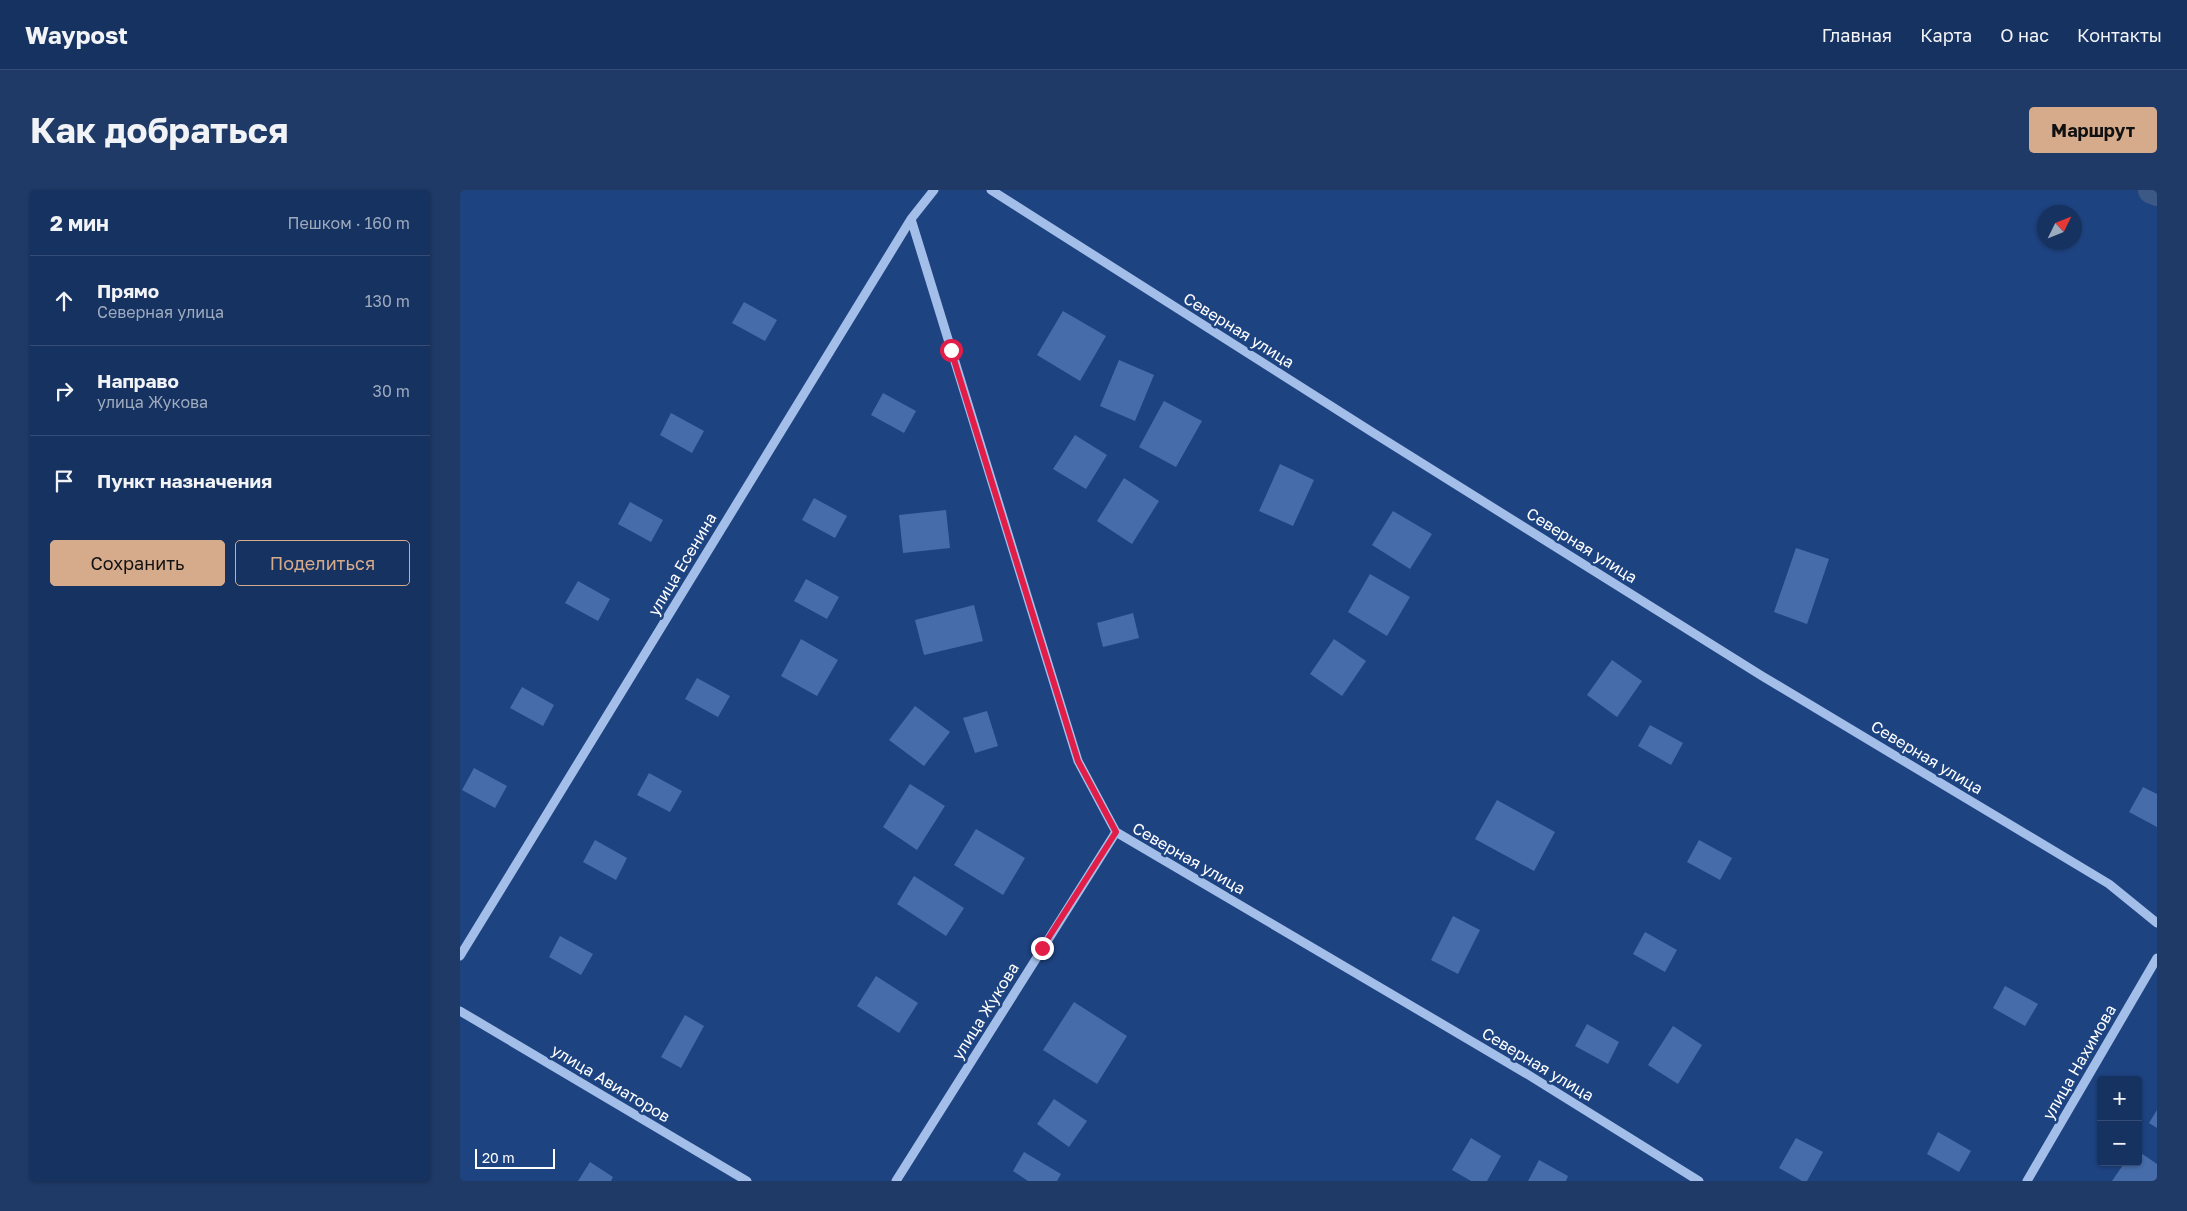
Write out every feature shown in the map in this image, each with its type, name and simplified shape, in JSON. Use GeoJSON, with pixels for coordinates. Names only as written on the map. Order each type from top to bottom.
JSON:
{"type":"FeatureCollection","features":[{"type":"Feature","properties":{"kind":"street","name":"улица Есенина"},"geometry":{"type":"LineString","coordinates":[[460,956],[911,219],[934,190]]}},
{"type":"Feature","properties":{"kind":"street","name":"Северная улица"},"geometry":{"type":"LineString","coordinates":[[992,190],[1372,432],[1762,676],[2110,884],[2157,923]]}},
{"type":"Feature","properties":{"kind":"street","name":"Северная улица"},"geometry":{"type":"LineString","coordinates":[[911,219],[1078,761],[1116,832],[1528,1074],[1700,1181]]}},
{"type":"Feature","properties":{"kind":"street","name":"улица Жукова"},"geometry":{"type":"LineString","coordinates":[[896,1181],[1116,832]]}},
{"type":"Feature","properties":{"kind":"street","name":"улица Нахимова"},"geometry":{"type":"LineString","coordinates":[[2027,1181],[2157,958]]}},
{"type":"Feature","properties":{"kind":"street","name":"улица Авиаторов"},"geometry":{"type":"LineString","coordinates":[[460,1011],[747,1181]]}},
{"type":"Feature","properties":{"kind":"building"},"geometry":{"type":"Polygon","coordinates":[[[744,302],[777,320],[765,341],[732,323],[744,302]]]}},
{"type":"Feature","properties":{"kind":"building"},"geometry":{"type":"Polygon","coordinates":[[[1063,311],[1106,336],[1080,381],[1037,355],[1063,311]]]}},
{"type":"Feature","properties":{"kind":"building"},"geometry":{"type":"Polygon","coordinates":[[[1119,360],[1154,375],[1135,421],[1100,406],[1119,360]]]}},
{"type":"Feature","properties":{"kind":"building"},"geometry":{"type":"Polygon","coordinates":[[[883,393],[916,411],[904,433],[871,415],[883,393]]]}},
{"type":"Feature","properties":{"kind":"building"},"geometry":{"type":"Polygon","coordinates":[[[1164,401],[1202,421],[1176,467],[1139,447],[1164,401]]]}},
{"type":"Feature","properties":{"kind":"building"},"geometry":{"type":"Polygon","coordinates":[[[671,413],[704,431],[692,453],[660,435],[671,413]]]}},
{"type":"Feature","properties":{"kind":"building"},"geometry":{"type":"Polygon","coordinates":[[[1075,435],[1107,455],[1086,489],[1053,469],[1075,435]]]}},
{"type":"Feature","properties":{"kind":"building"},"geometry":{"type":"Polygon","coordinates":[[[1280,464],[1314,480],[1293,526],[1259,511],[1280,464]]]}},
{"type":"Feature","properties":{"kind":"building"},"geometry":{"type":"Polygon","coordinates":[[[1124,478],[1159,501],[1132,544],[1097,521],[1124,478]]]}},
{"type":"Feature","properties":{"kind":"building"},"geometry":{"type":"Polygon","coordinates":[[[814,498],[847,516],[835,538],[802,520],[814,498]]]}},
{"type":"Feature","properties":{"kind":"building"},"geometry":{"type":"Polygon","coordinates":[[[630,502],[663,520],[651,542],[618,524],[630,502]]]}},
{"type":"Feature","properties":{"kind":"building"},"geometry":{"type":"Polygon","coordinates":[[[946,510],[950,548],[903,553],[899,515],[946,510]]]}},
{"type":"Feature","properties":{"kind":"building"},"geometry":{"type":"Polygon","coordinates":[[[1393,511],[1432,534],[1410,569],[1372,545],[1393,511]]]}},
{"type":"Feature","properties":{"kind":"building"},"geometry":{"type":"Polygon","coordinates":[[[1796,548],[1829,559],[1807,624],[1774,612],[1796,548]]]}},
{"type":"Feature","properties":{"kind":"building"},"geometry":{"type":"Polygon","coordinates":[[[1370,574],[1410,597],[1387,636],[1348,612],[1370,574]]]}},
{"type":"Feature","properties":{"kind":"building"},"geometry":{"type":"Polygon","coordinates":[[[806,579],[839,597],[827,619],[794,601],[806,579]]]}},
{"type":"Feature","properties":{"kind":"building"},"geometry":{"type":"Polygon","coordinates":[[[578,581],[610,599],[598,621],[565,603],[578,581]]]}},
{"type":"Feature","properties":{"kind":"building"},"geometry":{"type":"Polygon","coordinates":[[[974,605],[983,641],[924,655],[915,620],[974,605]]]}},
{"type":"Feature","properties":{"kind":"building"},"geometry":{"type":"Polygon","coordinates":[[[1133,613],[1139,638],[1103,647],[1097,623],[1133,613]]]}},
{"type":"Feature","properties":{"kind":"building"},"geometry":{"type":"Polygon","coordinates":[[[801,639],[838,660],[817,696],[781,676],[801,639]]]}},
{"type":"Feature","properties":{"kind":"building"},"geometry":{"type":"Polygon","coordinates":[[[1334,639],[1366,661],[1342,696],[1310,674],[1334,639]]]}},
{"type":"Feature","properties":{"kind":"building"},"geometry":{"type":"Polygon","coordinates":[[[1612,660],[1642,681],[1617,717],[1587,695],[1612,660]]]}},
{"type":"Feature","properties":{"kind":"building"},"geometry":{"type":"Polygon","coordinates":[[[697,678],[730,696],[718,717],[685,699],[697,678]]]}},
{"type":"Feature","properties":{"kind":"building"},"geometry":{"type":"Polygon","coordinates":[[[522,687],[554,705],[543,726],[510,708],[522,687]]]}},
{"type":"Feature","properties":{"kind":"building"},"geometry":{"type":"Polygon","coordinates":[[[915,706],[950,732],[924,766],[889,740],[915,706]]]}},
{"type":"Feature","properties":{"kind":"building"},"geometry":{"type":"Polygon","coordinates":[[[987,711],[998,746],[975,753],[963,718],[987,711]]]}},
{"type":"Feature","properties":{"kind":"building"},"geometry":{"type":"Polygon","coordinates":[[[1650,725],[1683,743],[1671,765],[1638,746],[1650,725]]]}},
{"type":"Feature","properties":{"kind":"building"},"geometry":{"type":"Polygon","coordinates":[[[474,768],[507,786],[495,808],[462,790],[474,768]]]}},
{"type":"Feature","properties":{"kind":"building"},"geometry":{"type":"Polygon","coordinates":[[[649,773],[682,791],[670,812],[637,795],[649,773]]]}},
{"type":"Feature","properties":{"kind":"building"},"geometry":{"type":"Polygon","coordinates":[[[910,784],[945,806],[917,850],[883,827],[910,784]]]}},
{"type":"Feature","properties":{"kind":"building"},"geometry":{"type":"Polygon","coordinates":[[[2143,787],[2157,794],[2157,827],[2129,812],[2143,787]]]}},
{"type":"Feature","properties":{"kind":"building"},"geometry":{"type":"Polygon","coordinates":[[[1497,800],[1555,832],[1534,871],[1475,839],[1497,800]]]}},
{"type":"Feature","properties":{"kind":"building"},"geometry":{"type":"Polygon","coordinates":[[[976,829],[1025,858],[1003,895],[954,865],[976,829]]]}},
{"type":"Feature","properties":{"kind":"building"},"geometry":{"type":"Polygon","coordinates":[[[595,840],[627,858],[616,880],[583,862],[595,840]]]}},
{"type":"Feature","properties":{"kind":"building"},"geometry":{"type":"Polygon","coordinates":[[[1699,840],[1732,858],[1720,880],[1687,862],[1699,840]]]}},
{"type":"Feature","properties":{"kind":"building"},"geometry":{"type":"Polygon","coordinates":[[[914,876],[964,908],[946,936],[897,904],[914,876]]]}},
{"type":"Feature","properties":{"kind":"building"},"geometry":{"type":"Polygon","coordinates":[[[1453,916],[1480,930],[1458,974],[1431,960],[1453,916]]]}},
{"type":"Feature","properties":{"kind":"building"},"geometry":{"type":"Polygon","coordinates":[[[1645,932],[1677,950],[1665,972],[1633,954],[1645,932]]]}},
{"type":"Feature","properties":{"kind":"building"},"geometry":{"type":"Polygon","coordinates":[[[560,936],[593,954],[581,975],[549,957],[560,936]]]}},
{"type":"Feature","properties":{"kind":"building"},"geometry":{"type":"Polygon","coordinates":[[[876,976],[918,1003],[899,1033],[857,1006],[876,976]]]}},
{"type":"Feature","properties":{"kind":"building"},"geometry":{"type":"Polygon","coordinates":[[[2005,986],[2038,1004],[2025,1026],[1993,1008],[2005,986]]]}},
{"type":"Feature","properties":{"kind":"building"},"geometry":{"type":"Polygon","coordinates":[[[1074,1002],[1127,1036],[1097,1084],[1043,1050],[1074,1002]]]}},
{"type":"Feature","properties":{"kind":"building"},"geometry":{"type":"Polygon","coordinates":[[[685,1015],[704,1026],[681,1068],[661,1057],[685,1015]]]}},
{"type":"Feature","properties":{"kind":"building"},"geometry":{"type":"Polygon","coordinates":[[[1587,1024],[1619,1042],[1608,1064],[1575,1046],[1587,1024]]]}},
{"type":"Feature","properties":{"kind":"building"},"geometry":{"type":"Polygon","coordinates":[[[1673,1026],[1702,1045],[1678,1084],[1648,1065],[1673,1026]]]}},
{"type":"Feature","properties":{"kind":"building"},"geometry":{"type":"Polygon","coordinates":[[[1054,1099],[1087,1121],[1069,1147],[1037,1124],[1054,1099]]]}},
{"type":"Feature","properties":{"kind":"building"},"geometry":{"type":"Polygon","coordinates":[[[2157,1110],[2157,1128],[2149,1123],[2157,1110]]]}},
{"type":"Feature","properties":{"kind":"building"},"geometry":{"type":"Polygon","coordinates":[[[1938,1132],[1971,1151],[1959,1172],[1927,1154],[1938,1132]]]}},
{"type":"Feature","properties":{"kind":"building"},"geometry":{"type":"Polygon","coordinates":[[[1471,1138],[1501,1156],[1487,1181],[1471,1181],[1452,1170],[1471,1138]]]}},
{"type":"Feature","properties":{"kind":"building"},"geometry":{"type":"Polygon","coordinates":[[[1796,1138],[1823,1152],[1807,1181],[1802,1181],[1779,1168],[1796,1138]]]}},
{"type":"Feature","properties":{"kind":"building"},"geometry":{"type":"Polygon","coordinates":[[[1024,1152],[1061,1174],[1057,1181],[1028,1181],[1013,1171],[1024,1152]]]}},
{"type":"Feature","properties":{"kind":"building"},"geometry":{"type":"Polygon","coordinates":[[[2142,1154],[2157,1164],[2157,1181],[2112,1181],[2122,1166],[2142,1166],[2142,1154]]]}},
{"type":"Feature","properties":{"kind":"building"},"geometry":{"type":"Polygon","coordinates":[[[1539,1160],[1568,1176],[1566,1181],[1528,1181],[1539,1160]]]}},
{"type":"Feature","properties":{"kind":"building"},"geometry":{"type":"Polygon","coordinates":[[[590,1162],[613,1177],[611,1181],[578,1181],[590,1162]]]}},
{"type":"Feature","properties":{"kind":"waterway"},"geometry":{"type":"LineString","coordinates":[[2152,190],[2157,192]]}},
{"type":"Feature","properties":{"kind":"route"},"geometry":{"type":"LineString","coordinates":[[951,350],[1078,761],[1116,832],[1042,948]]}}]}
